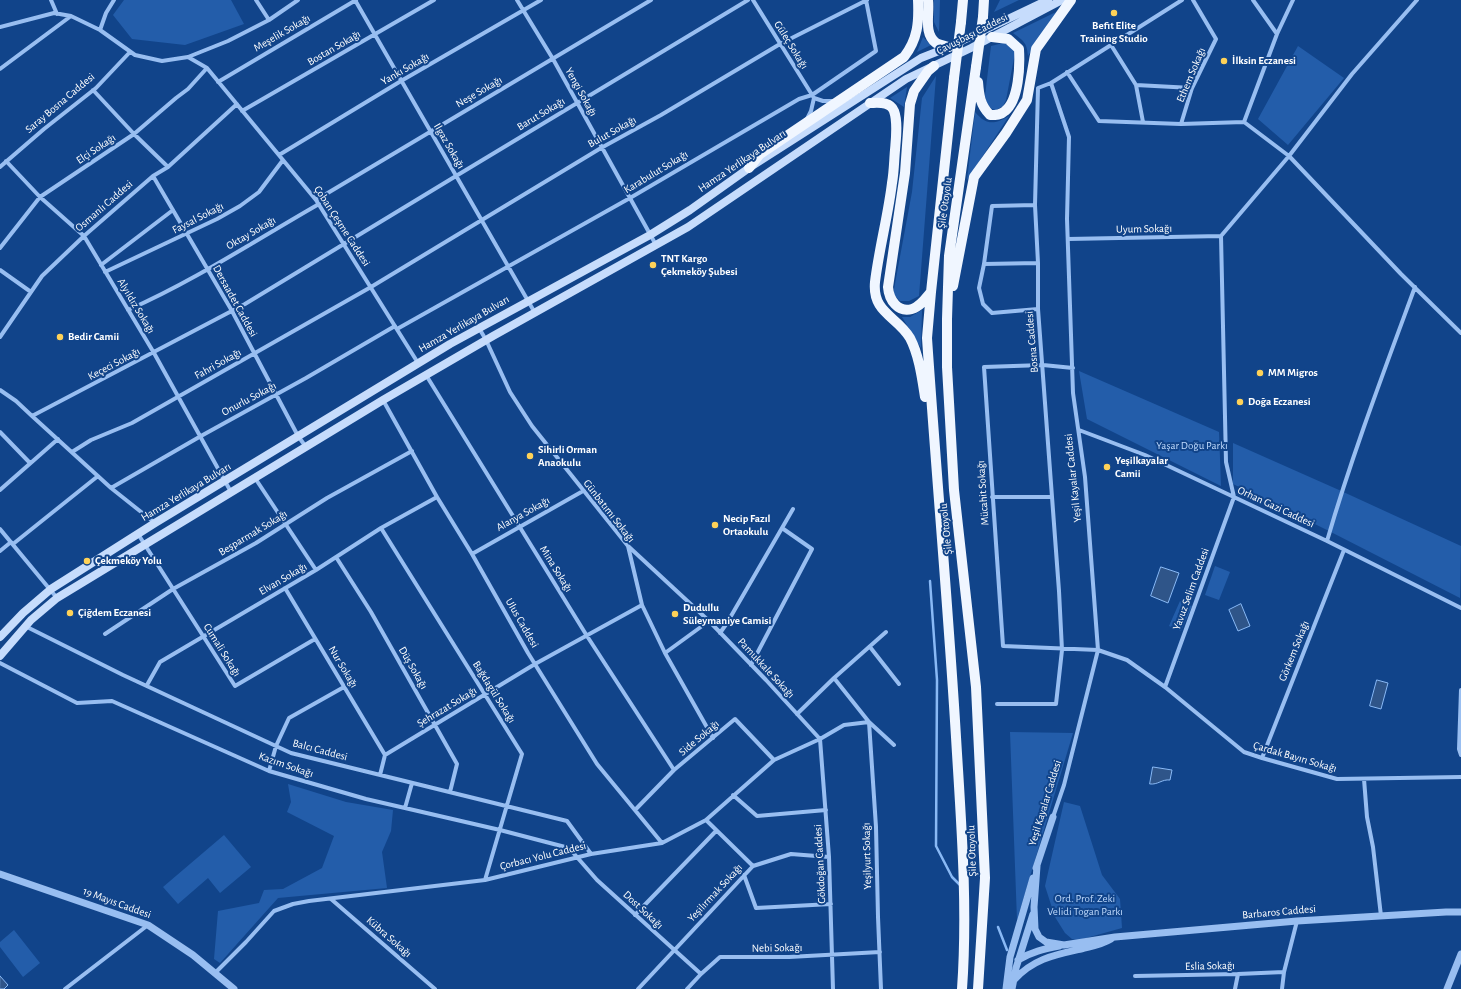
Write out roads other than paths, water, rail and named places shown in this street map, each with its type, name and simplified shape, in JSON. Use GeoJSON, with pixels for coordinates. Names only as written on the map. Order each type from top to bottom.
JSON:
{"type":"FeatureCollection","features":[{"type":"Feature","properties":{"kind":"highway"},"geometry":{"type":"LineString","coordinates":[[749,168],[760,154],[900,60],[907,53],[915,39],[919,20],[918,0]]}},
{"type":"Feature","properties":{"kind":"highway"},"geometry":{"type":"LineString","coordinates":[[928,0],[928,28],[930,36],[937,43],[949,47]]}},
{"type":"Feature","properties":{"kind":"highway","name":"Şile Otoyolu"},"geometry":{"type":"LineString","coordinates":[[962,989],[964,951],[964,880],[962,822],[927,338],[963,0]]}},
{"type":"Feature","properties":{"kind":"highway","name":"Şile Otoyolu"},"geometry":{"type":"LineString","coordinates":[[978,989],[985,878],[976,686],[954,490],[947,367],[946,319],[949,256],[983,17],[984,0]]}},
{"type":"Feature","properties":{"kind":"highway"},"geometry":{"type":"LineString","coordinates":[[946,319],[974,177],[1027,100],[1036,49],[1071,0]]}},
{"type":"Feature","properties":{"kind":"highway"},"geometry":{"type":"LineString","coordinates":[[976,67],[982,106],[990,115],[998,115],[1005,112],[1015,96],[1019,49],[1008,39],[992,37]]}},
{"type":"Feature","properties":{"kind":"highway"},"geometry":{"type":"LineString","coordinates":[[931,292],[913,309],[903,309],[895,304],[889,296],[888,287],[905,173],[910,104],[914,91],[928,71],[934,66]]}},
{"type":"Feature","properties":{"kind":"highway"},"geometry":{"type":"LineString","coordinates":[[870,103],[884,103],[890,105],[894,110],[896,132],[892,183],[875,284],[876,298],[884,312],[910,338],[920,367],[934,448]]}},
{"type":"Feature","properties":{"kind":"main road","name":"Çavuşbaşı Caddesi"},"geometry":{"type":"LineString","coordinates":[[949,47],[1048,0]]}},
{"type":"Feature","properties":{"kind":"main road","name":"Çavuşbaşı Caddesi"},"geometry":{"type":"LineString","coordinates":[[934,66],[972,48],[1062,0]]}},
{"type":"Feature","properties":{"kind":"main road","name":"Hamza Yerlikaya Bulvarı"},"geometry":{"type":"LineString","coordinates":[[0,637],[23,613],[51,589],[155,523],[418,363],[527,301],[650,235],[690,210],[749,168],[921,58],[949,47]]}},
{"type":"Feature","properties":{"kind":"main road"},"geometry":{"type":"LineString","coordinates":[[0,656],[25,626],[57,598],[383,400],[486,340],[688,227],[906,79],[934,66]]}},
{"type":"Feature","properties":{"kind":"street"},"geometry":{"type":"LineString","coordinates":[[51,0],[57,14]]}},
{"type":"Feature","properties":{"kind":"street"},"geometry":{"type":"LineString","coordinates":[[100,30],[106,12],[114,0]]}},
{"type":"Feature","properties":{"kind":"street"},"geometry":{"type":"LineString","coordinates":[[256,0],[269,20]]}},
{"type":"Feature","properties":{"kind":"street"},"geometry":{"type":"LineString","coordinates":[[0,27],[54,13],[71,16],[100,30],[135,55],[162,61],[188,57],[228,41],[269,20],[298,0]]}},
{"type":"Feature","properties":{"kind":"street","name":"Ilgaz Sokağı"},"geometry":{"type":"LineString","coordinates":[[356,0],[535,313]]}},
{"type":"Feature","properties":{"kind":"street","name":"Meşelik Sokağı"},"geometry":{"type":"LineString","coordinates":[[218,82],[356,0]]}},
{"type":"Feature","properties":{"kind":"street","name":"Bostan Sokağı"},"geometry":{"type":"LineString","coordinates":[[242,111],[434,0]]}},
{"type":"Feature","properties":{"kind":"street","name":"Yengi Sokağı"},"geometry":{"type":"LineString","coordinates":[[517,0],[553,59],[656,245]]}},
{"type":"Feature","properties":{"kind":"street","name":"Yankı Sokağı"},"geometry":{"type":"LineString","coordinates":[[279,155],[401,81],[541,0]]}},
{"type":"Feature","properties":{"kind":"street","name":"Neşe Sokağı"},"geometry":{"type":"LineString","coordinates":[[317,202],[651,0]]}},
{"type":"Feature","properties":{"kind":"street","name":"Barut Sokağı"},"geometry":{"type":"LineString","coordinates":[[344,244],[748,0]]}},
{"type":"Feature","properties":{"kind":"street","name":"Güleç Sokağı"},"geometry":{"type":"LineString","coordinates":[[753,0],[813,97]]}},
{"type":"Feature","properties":{"kind":"street","name":"Bulut Sokağı"},"geometry":{"type":"LineString","coordinates":[[371,287],[601,148],[661,115],[780,44],[866,0]]}},
{"type":"Feature","properties":{"kind":"street","name":"Karabulut Sokağı"},"geometry":{"type":"LineString","coordinates":[[396,327],[508,267],[630,198],[799,99],[813,97],[876,51],[866,0]]}},
{"type":"Feature","properties":{"kind":"street","name":"Bosna Caddesi"},"geometry":{"type":"LineString","coordinates":[[997,704],[1056,704],[1062,650],[1038,309],[1038,262],[1035,206],[1038,88],[1051,83],[1182,0]]}},
{"type":"Feature","properties":{"kind":"street","name":"Ethem Sokağı"},"geometry":{"type":"LineString","coordinates":[[1181,124],[1192,88],[1216,39],[1192,0]]}},
{"type":"Feature","properties":{"kind":"street"},"geometry":{"type":"LineString","coordinates":[[1253,0],[1276,34]]}},
{"type":"Feature","properties":{"kind":"street"},"geometry":{"type":"LineString","coordinates":[[1244,122],[1276,34],[1293,0]]}},
{"type":"Feature","properties":{"kind":"street"},"geometry":{"type":"LineString","coordinates":[[1234,497],[1226,462],[1220,236],[1289,156],[1352,74],[1417,0]]}},
{"type":"Feature","properties":{"kind":"street"},"geometry":{"type":"LineString","coordinates":[[0,69],[71,16]]}},
{"type":"Feature","properties":{"kind":"street"},"geometry":{"type":"LineString","coordinates":[[1110,45],[1136,85],[1143,122]]}},
{"type":"Feature","properties":{"kind":"street","name":"Saray Bosna Caddesi"},"geometry":{"type":"LineString","coordinates":[[0,167],[44,129],[93,90],[130,52]]}},
{"type":"Feature","properties":{"kind":"street","name":"Çoban Çeşme Caddesi"},"geometry":{"type":"LineString","coordinates":[[188,57],[207,68],[317,202],[418,363]]}},
{"type":"Feature","properties":{"kind":"street","name":"Elçi Sokağı"},"geometry":{"type":"LineString","coordinates":[[0,248],[40,197],[134,134],[188,89],[207,68]]}},
{"type":"Feature","properties":{"kind":"street"},"geometry":{"type":"LineString","coordinates":[[1068,72],[1099,121],[1181,124],[1244,122],[1289,156],[1461,333]]}},
{"type":"Feature","properties":{"kind":"street","name":"Yeşil Kayalar Caddesi"},"geometry":{"type":"LineString","coordinates":[[1037,866],[1064,785],[1098,650],[1085,477],[1073,393],[1067,219],[1069,137],[1051,83]]}},
{"type":"Feature","properties":{"kind":"street"},"geometry":{"type":"LineString","coordinates":[[1136,85],[1192,88]]}},
{"type":"Feature","properties":{"kind":"street"},"geometry":{"type":"LineString","coordinates":[[93,90],[134,134],[168,167]]}},
{"type":"Feature","properties":{"kind":"street"},"geometry":{"type":"LineString","coordinates":[[799,128],[811,112],[813,97],[823,101],[843,99]]}},
{"type":"Feature","properties":{"kind":"street","name":"Osmanlı Caddesi"},"geometry":{"type":"LineString","coordinates":[[0,337],[42,276],[84,236],[153,176],[168,167],[236,104]]}},
{"type":"Feature","properties":{"kind":"street","name":"Faysal Sokağı"},"geometry":{"type":"LineString","coordinates":[[105,272],[187,234],[240,206],[259,192],[283,160]]}},
{"type":"Feature","properties":{"kind":"street","name":"Alyıldız Sokağı"},"geometry":{"type":"LineString","coordinates":[[6,161],[40,197],[84,236],[154,353],[231,492]]}},
{"type":"Feature","properties":{"kind":"street","name":"Dersaadet Caddesi"},"geometry":{"type":"LineString","coordinates":[[153,176],[208,268],[298,436],[306,447]]}},
{"type":"Feature","properties":{"kind":"street","name":"Oktay Sokağı"},"geometry":{"type":"LineString","coordinates":[[128,310],[208,268],[317,202]]}},
{"type":"Feature","properties":{"kind":"street"},"geometry":{"type":"LineString","coordinates":[[1035,206],[992,206],[979,288],[983,304],[992,313],[1038,309]]}},
{"type":"Feature","properties":{"kind":"street"},"geometry":{"type":"LineString","coordinates":[[101,265],[173,210]]}},
{"type":"Feature","properties":{"kind":"street","name":"Uyum Sokağı"},"geometry":{"type":"LineString","coordinates":[[1068,239],[1220,236]]}},
{"type":"Feature","properties":{"kind":"street","name":"Keçeci Sokağı"},"geometry":{"type":"LineString","coordinates":[[32,416],[232,311],[344,244]]}},
{"type":"Feature","properties":{"kind":"street"},"geometry":{"type":"LineString","coordinates":[[984,264],[1038,262]]}},
{"type":"Feature","properties":{"kind":"street"},"geometry":{"type":"LineString","coordinates":[[0,270],[31,292]]}},
{"type":"Feature","properties":{"kind":"street","name":"Fahri Sokağı"},"geometry":{"type":"LineString","coordinates":[[72,452],[91,440],[132,423],[371,287]]}},
{"type":"Feature","properties":{"kind":"street"},"geometry":{"type":"LineString","coordinates":[[1327,541],[1341,494],[1378,388],[1416,287]]}},
{"type":"Feature","properties":{"kind":"street","name":"Onurlu Sokağı"},"geometry":{"type":"LineString","coordinates":[[111,488],[396,327]]}},
{"type":"Feature","properties":{"kind":"street","name":"Günbatımı Sokağı"},"geometry":{"type":"LineString","coordinates":[[479,328],[510,392],[532,426],[628,546],[642,605],[665,653],[713,738]]}},
{"type":"Feature","properties":{"kind":"street","name":"Mücahit Sokağı"},"geometry":{"type":"LineString","coordinates":[[1062,650],[1003,646],[984,367],[1043,365],[1072,368]]}},
{"type":"Feature","properties":{"kind":"street","name":"Mina Sokağı"},"geometry":{"type":"LineString","coordinates":[[426,375],[587,636],[674,770]]}},
{"type":"Feature","properties":{"kind":"street"},"geometry":{"type":"LineString","coordinates":[[0,390],[32,416],[111,488],[155,523]]}},
{"type":"Feature","properties":{"kind":"street","name":"Ulus Caddesi"},"geometry":{"type":"LineString","coordinates":[[383,400],[437,497],[472,554],[535,664],[597,764],[662,843]]}},
{"type":"Feature","properties":{"kind":"street","name":"Orhan Gazi Caddesi"},"geometry":{"type":"LineString","coordinates":[[1079,430],[1145,455],[1327,541],[1461,608]]}},
{"type":"Feature","properties":{"kind":"street"},"geometry":{"type":"LineString","coordinates":[[0,432],[30,463]]}},
{"type":"Feature","properties":{"kind":"street"},"geometry":{"type":"LineString","coordinates":[[0,490],[58,439]]}},
{"type":"Feature","properties":{"kind":"street","name":"Beşparmak Sokağı"},"geometry":{"type":"LineString","coordinates":[[105,634],[173,589],[256,543],[328,498],[412,451]]}},
{"type":"Feature","properties":{"kind":"street"},"geometry":{"type":"LineString","coordinates":[[0,551],[98,476]]}},
{"type":"Feature","properties":{"kind":"street"},"geometry":{"type":"LineString","coordinates":[[255,478],[316,570]]}},
{"type":"Feature","properties":{"kind":"street","name":"Alanya Sokağı"},"geometry":{"type":"LineString","coordinates":[[472,554],[583,491]]}},
{"type":"Feature","properties":{"kind":"street","name":"Elvan Sokağı"},"geometry":{"type":"LineString","coordinates":[[147,685],[160,662],[316,570],[381,528],[437,497]]}},
{"type":"Feature","properties":{"kind":"street"},"geometry":{"type":"LineString","coordinates":[[992,497],[1052,497]]}},
{"type":"Feature","properties":{"kind":"street","name":"Yavuz Selim Caddesi"},"geometry":{"type":"LineString","coordinates":[[1165,687],[1234,497]]}},
{"type":"Feature","properties":{"kind":"street"},"geometry":{"type":"LineString","coordinates":[[720,632],[727,623],[793,509]]}},
{"type":"Feature","properties":{"kind":"street","name":"Bağdagül Sokağı"},"geometry":{"type":"LineString","coordinates":[[381,528],[522,754],[485,880]]}},
{"type":"Feature","properties":{"kind":"street"},"geometry":{"type":"LineString","coordinates":[[751,665],[812,549],[782,528]]}},
{"type":"Feature","properties":{"kind":"street"},"geometry":{"type":"LineString","coordinates":[[0,529],[57,598]]}},
{"type":"Feature","properties":{"kind":"street","name":"Cumali Sokağı"},"geometry":{"type":"LineString","coordinates":[[138,534],[235,686],[315,639]]}},
{"type":"Feature","properties":{"kind":"street","name":"Pamukkale Sokağı"},"geometry":{"type":"LineString","coordinates":[[628,546],[720,632],[820,739]]}},
{"type":"Feature","properties":{"kind":"street","name":"Görkem Sokağı"},"geometry":{"type":"LineString","coordinates":[[1262,758],[1344,550]]}},
{"type":"Feature","properties":{"kind":"street","name":"Düş Sokağı"},"geometry":{"type":"LineString","coordinates":[[336,557],[371,612],[457,764],[450,792]]}},
{"type":"Feature","properties":{"kind":"street","name":"Nur Sokağı"},"geometry":{"type":"LineString","coordinates":[[285,588],[385,755]]}},
{"type":"Feature","properties":{"kind":"street","name":"Şehrazat Sokağı"},"geometry":{"type":"LineString","coordinates":[[385,755],[535,664],[642,605]]}},
{"type":"Feature","properties":{"kind":"street"},"geometry":{"type":"LineString","coordinates":[[665,653],[709,621]]}},
{"type":"Feature","properties":{"kind":"street","name":"Balcı Caddesi"},"geometry":{"type":"LineString","coordinates":[[25,626],[291,753],[567,821],[591,854]]}},
{"type":"Feature","properties":{"kind":"street"},"geometry":{"type":"LineString","coordinates":[[797,714],[834,678],[886,632]]}},
{"type":"Feature","properties":{"kind":"street"},"geometry":{"type":"LineString","coordinates":[[870,647],[899,684]]}},
{"type":"Feature","properties":{"kind":"street","name":"Çardak Bayırı Sokağı"},"geometry":{"type":"LineString","coordinates":[[1062,650],[1098,650],[1128,660],[1165,687],[1244,752],[1262,758],[1337,779],[1461,777]]}},
{"type":"Feature","properties":{"kind":"street","name":"Kazım Sokağı"},"geometry":{"type":"LineString","coordinates":[[0,663],[77,703],[112,701],[269,771],[366,800],[500,830],[569,848],[576,857]]}},
{"type":"Feature","properties":{"kind":"street"},"geometry":{"type":"LineString","coordinates":[[834,678],[869,722],[894,745]]}},
{"type":"Feature","properties":{"kind":"street"},"geometry":{"type":"LineString","coordinates":[[269,771],[276,746],[288,718],[344,687]]}},
{"type":"Feature","properties":{"kind":"street"},"geometry":{"type":"LineString","coordinates":[[1461,690],[1459,742],[1461,755]]}},
{"type":"Feature","properties":{"kind":"street","name":"Side Sokağı"},"geometry":{"type":"LineString","coordinates":[[635,810],[674,770],[735,719],[774,760]]}},
{"type":"Feature","properties":{"kind":"street","name":"Çorbacı Yolu Caddesi"},"geometry":{"type":"LineString","coordinates":[[215,973],[274,911],[293,904],[485,880],[576,857],[662,843],[706,820],[774,760],[820,739],[844,725],[869,722]]}},
{"type":"Feature","properties":{"kind":"street","name":"Yeşilyurt Sokağı"},"geometry":{"type":"LineString","coordinates":[[869,722],[876,827],[881,989]]}},
{"type":"Feature","properties":{"kind":"street","name":"Gökdoğan Caddesi"},"geometry":{"type":"LineString","coordinates":[[820,739],[829,857],[831,955],[834,989]]}},
{"type":"Feature","properties":{"kind":"street"},"geometry":{"type":"LineString","coordinates":[[380,775],[385,755]]}},
{"type":"Feature","properties":{"kind":"street"},"geometry":{"type":"LineString","coordinates":[[1364,779],[1367,817],[1373,847],[1381,916]]}},
{"type":"Feature","properties":{"kind":"street"},"geometry":{"type":"LineString","coordinates":[[405,808],[412,783]]}},
{"type":"Feature","properties":{"kind":"street"},"geometry":{"type":"LineString","coordinates":[[733,795],[757,816],[826,810]]}},
{"type":"Feature","properties":{"kind":"street"},"geometry":{"type":"LineString","coordinates":[[706,820],[753,866]]}},
{"type":"Feature","properties":{"kind":"street"},"geometry":{"type":"LineString","coordinates":[[635,915],[716,831]]}},
{"type":"Feature","properties":{"kind":"street","name":"Yeşilırmak Sokağı"},"geometry":{"type":"LineString","coordinates":[[638,989],[753,866],[791,854],[829,857]]}},
{"type":"Feature","properties":{"kind":"street","name":"Dost Sokağı"},"geometry":{"type":"LineString","coordinates":[[576,857],[597,880],[701,974]]}},
{"type":"Feature","properties":{"kind":"street"},"geometry":{"type":"LineString","coordinates":[[1037,866],[1034,908],[1035,929],[1039,937],[1046,942],[1064,945]]}},
{"type":"Feature","properties":{"kind":"street"},"geometry":{"type":"LineString","coordinates":[[1006,989],[1010,957],[1037,866]]}},
{"type":"Feature","properties":{"kind":"street","name":"19 Mayıs Caddesi"},"geometry":{"type":"LineString","coordinates":[[0,874],[127,916],[148,925],[193,954],[234,989]]}},
{"type":"Feature","properties":{"kind":"street"},"geometry":{"type":"LineString","coordinates":[[744,875],[756,908],[831,904]]}},
{"type":"Feature","properties":{"kind":"street","name":"Kübra Sokağı"},"geometry":{"type":"LineString","coordinates":[[331,899],[435,989]]}},
{"type":"Feature","properties":{"kind":"street"},"geometry":{"type":"LineString","coordinates":[[1009,968],[1025,951],[1034,908]]}},
{"type":"Feature","properties":{"kind":"street"},"geometry":{"type":"LineString","coordinates":[[1446,912],[1461,908]]}},
{"type":"Feature","properties":{"kind":"street"},"geometry":{"type":"LineString","coordinates":[[1024,912],[1025,918],[1019,940],[1025,951],[1039,961]]}},
{"type":"Feature","properties":{"kind":"street"},"geometry":{"type":"LineString","coordinates":[[1446,912],[1461,912]]}},
{"type":"Feature","properties":{"kind":"street","name":"Barbaros Caddesi"},"geometry":{"type":"LineString","coordinates":[[1025,951],[1115,937],[1297,921],[1446,912]]}},
{"type":"Feature","properties":{"kind":"street"},"geometry":{"type":"LineString","coordinates":[[1282,989],[1284,972],[1297,921]]}},
{"type":"Feature","properties":{"kind":"street"},"geometry":{"type":"LineString","coordinates":[[66,989],[148,925]]}},
{"type":"Feature","properties":{"kind":"street"},"geometry":{"type":"LineString","coordinates":[[1014,980],[1030,965],[1039,961],[1056,955],[1102,944],[1115,937]]}},
{"type":"Feature","properties":{"kind":"street","name":"Nebi Sokağı"},"geometry":{"type":"LineString","coordinates":[[687,989],[720,957],[789,958],[880,952]]}},
{"type":"Feature","properties":{"kind":"street"},"geometry":{"type":"LineString","coordinates":[[1447,989],[1461,954]]}},
{"type":"Feature","properties":{"kind":"street"},"geometry":{"type":"LineString","coordinates":[[1012,989],[1018,960]]}},
{"type":"Feature","properties":{"kind":"street","name":"Eslia Sokağı"},"geometry":{"type":"LineString","coordinates":[[1135,976],[1284,972]]}},
{"type":"Feature","properties":{"kind":"street"},"geometry":{"type":"LineString","coordinates":[[1235,989],[1238,974]]}},
{"type":"Feature","properties":{"kind":"waterway"},"geometry":{"type":"LineString","coordinates":[[930,581],[937,680],[936,846],[952,877],[960,885]]}},
{"type":"Feature","properties":{"kind":"waterway"},"geometry":{"type":"LineString","coordinates":[[998,927],[1007,950]]}},
{"type":"Feature","properties":{"kind":"place","name":"Befit Elite Training Studio"},"geometry":{"type":"Point","coordinates":[1114,13]}},
{"type":"Feature","properties":{"kind":"place","name":"İlksin Eczanesi"},"geometry":{"type":"Point","coordinates":[1224,61]}},
{"type":"Feature","properties":{"kind":"place","name":"TNT Kargo Çekmeköy Şubesi"},"geometry":{"type":"Point","coordinates":[653,265]}},
{"type":"Feature","properties":{"kind":"place","name":"Bedir Camii"},"geometry":{"type":"Point","coordinates":[60,337]}},
{"type":"Feature","properties":{"kind":"place","name":"MM Migros"},"geometry":{"type":"Point","coordinates":[1260,373]}},
{"type":"Feature","properties":{"kind":"place","name":"Doğa Eczanesi"},"geometry":{"type":"Point","coordinates":[1240,402]}},
{"type":"Feature","properties":{"kind":"place","name":"Sihirli Orman Anaokulu"},"geometry":{"type":"Point","coordinates":[530,456]}},
{"type":"Feature","properties":{"kind":"place","name":"Yeşilkayalar Camii"},"geometry":{"type":"Point","coordinates":[1107,467]}},
{"type":"Feature","properties":{"kind":"place","name":"Necip Fazıl Ortaokulu"},"geometry":{"type":"Point","coordinates":[715,525]}},
{"type":"Feature","properties":{"kind":"place","name":"Çekmeköy Yolu"},"geometry":{"type":"Point","coordinates":[87,561]}},
{"type":"Feature","properties":{"kind":"place","name":"Çiğdem Eczanesi"},"geometry":{"type":"Point","coordinates":[70,613]}},
{"type":"Feature","properties":{"kind":"place","name":"Dudullu Süleymaniye Camisi"},"geometry":{"type":"Point","coordinates":[675,614]}},
{"type":"Feature","properties":{"kind":"park label","name":"Yaşar Doğu Parkı"},"geometry":{"type":"Point","coordinates":[1192,446]}},
{"type":"Feature","properties":{"kind":"park label","name":"Ord. Prof. Zeki Velidi Togan Parkı"},"geometry":{"type":"Point","coordinates":[1085,905]}}]}
